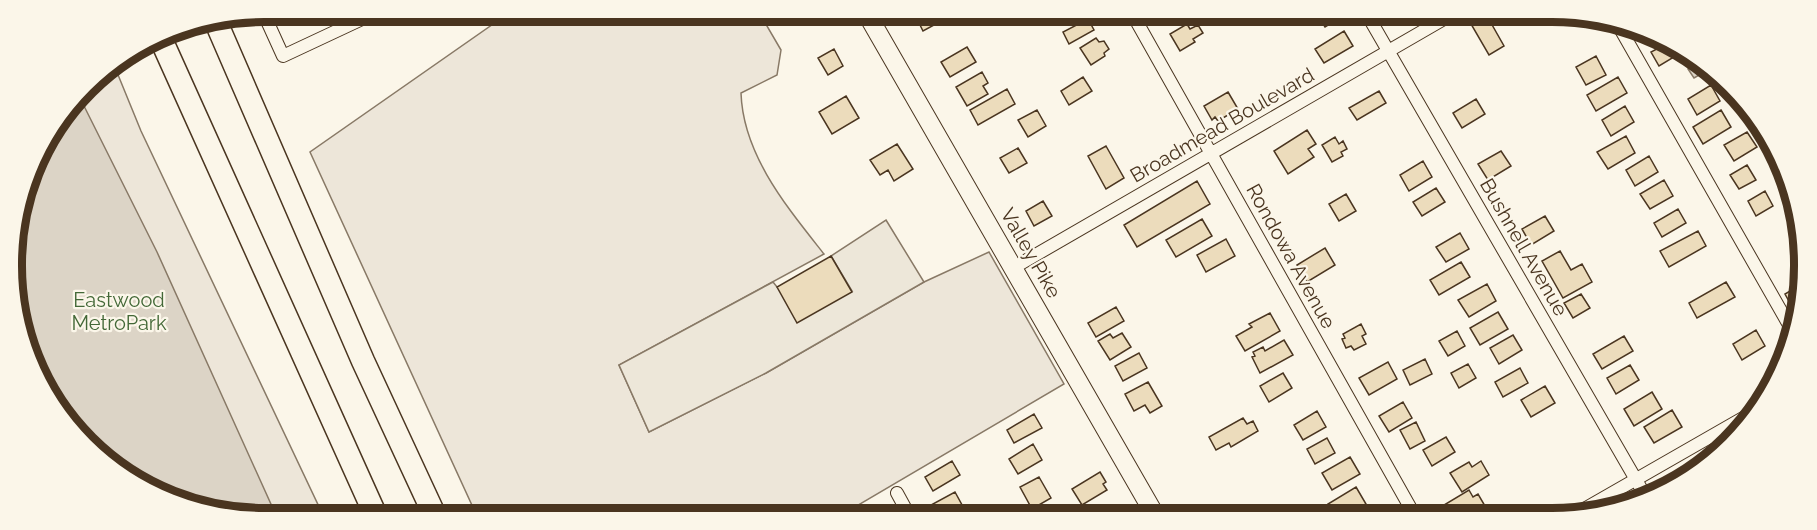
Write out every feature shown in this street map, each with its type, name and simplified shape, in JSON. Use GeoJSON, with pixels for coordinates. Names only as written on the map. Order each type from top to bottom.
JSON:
{"type":"FeatureCollection","features":[{"type":"Feature","properties":{"kind":"highway"},"geometry":{"type":"LineString","coordinates":[[218,27],[363,361],[431,508]]}},
{"type":"Feature","properties":{"kind":"highway"},"geometry":{"type":"LineString","coordinates":[[164,45],[373,508]]}},
{"type":"Feature","properties":{"kind":"street"},"geometry":{"type":"LineString","coordinates":[[268,22],[284,56],[356,22]]}},
{"type":"Feature","properties":{"kind":"street","name":"Valley Pike"},"geometry":{"type":"LineString","coordinates":[[872,22],[1151,508]]}},
{"type":"Feature","properties":{"kind":"street","name":"Rondowa Avenue"},"geometry":{"type":"LineString","coordinates":[[1137,22],[1410,508]]}},
{"type":"Feature","properties":{"kind":"street","name":"Bushnell Avenue"},"geometry":{"type":"LineString","coordinates":[[1372,22],[1642,490]]}},
{"type":"Feature","properties":{"kind":"street","name":"Broadmead Boulevard"},"geometry":{"type":"LineString","coordinates":[[1013,268],[1439,22]]}},
{"type":"Feature","properties":{"kind":"street"},"geometry":{"type":"LineString","coordinates":[[1622,33],[1788,321]]}},
{"type":"Feature","properties":{"kind":"street"},"geometry":{"type":"LineString","coordinates":[[1593,504],[1737,421]]}},
{"type":"Feature","properties":{"kind":"street"},"geometry":{"type":"LineString","coordinates":[[897,493],[906,508]]}},
{"type":"Feature","properties":{"kind":"green space"},"geometry":{"type":"Polygon","coordinates":[[[496,22],[765,22],[781,50],[777,75],[741,93],[744,116],[758,159],[769,179],[824,254],[619,365],[649,432],[766,373],[924,282],[989,252],[1064,384],[853,508],[473,508],[310,152],[496,22]]]}},
{"type":"Feature","properties":{"kind":"green space","name":"Eastwood MetroPark"},"geometry":{"type":"Polygon","coordinates":[[[117,73],[141,131],[320,508],[265,508],[218,503],[187,495],[144,475],[117,457],[83,425],[63,400],[41,358],[27,312],[22,265],[27,218],[41,172],[63,130],[83,105],[117,73]]]}},
{"type":"Feature","properties":{"kind":"shaded area"},"geometry":{"type":"Polygon","coordinates":[[[1692,67],[1701,74],[1694,78],[1688,69],[1692,67]]]}},
{"type":"Feature","properties":{"kind":"shaded area","name":"Eastwood MetroPark"},"geometry":{"type":"Polygon","coordinates":[[[83,105],[157,252],[273,508],[218,503],[187,495],[130,467],[105,447],[73,413],[63,400],[41,358],[27,312],[23,281],[23,249],[27,218],[41,172],[63,130],[83,105]]]}},
{"type":"Feature","properties":{"kind":"shaded area"},"geometry":{"type":"Polygon","coordinates":[[[886,220],[924,282],[766,373],[649,432],[619,365],[773,282],[777,287],[852,291],[831,256],[886,220]]]}},
{"type":"Feature","properties":{"kind":"building"},"geometry":{"type":"Polygon","coordinates":[[[918,22],[940,22],[923,31],[918,22]]]}},
{"type":"Feature","properties":{"kind":"building"},"geometry":{"type":"Polygon","coordinates":[[[1082,22],[1090,22],[1094,30],[1069,44],[1063,32],[1082,22]]]}},
{"type":"Feature","properties":{"kind":"building"},"geometry":{"type":"Polygon","coordinates":[[[1322,22],[1333,22],[1325,27],[1322,22]]]}},
{"type":"Feature","properties":{"kind":"building"},"geometry":{"type":"Polygon","coordinates":[[[1490,22],[1504,46],[1489,55],[1471,24],[1490,22]]]}},
{"type":"Feature","properties":{"kind":"building"},"geometry":{"type":"Polygon","coordinates":[[[1187,24],[1190,29],[1198,25],[1203,33],[1193,39],[1195,42],[1180,51],[1170,34],[1187,24]]]}},
{"type":"Feature","properties":{"kind":"building"},"geometry":{"type":"Polygon","coordinates":[[[1344,31],[1353,46],[1324,63],[1315,49],[1344,31]]]}},
{"type":"Feature","properties":{"kind":"building"},"geometry":{"type":"Polygon","coordinates":[[[1096,38],[1099,42],[1104,41],[1109,49],[1104,53],[1105,56],[1091,65],[1080,48],[1096,38]]]}},
{"type":"Feature","properties":{"kind":"building"},"geometry":{"type":"Polygon","coordinates":[[[967,47],[976,62],[950,77],[941,62],[967,47]]]}},
{"type":"Feature","properties":{"kind":"building"},"geometry":{"type":"Polygon","coordinates":[[[1659,48],[1675,56],[1659,66],[1651,52],[1659,48]]]}},
{"type":"Feature","properties":{"kind":"building"},"geometry":{"type":"Polygon","coordinates":[[[834,49],[843,66],[828,75],[818,58],[834,49]]]}},
{"type":"Feature","properties":{"kind":"building"},"geometry":{"type":"Polygon","coordinates":[[[1596,56],[1606,75],[1586,85],[1576,67],[1596,56]]]}},
{"type":"Feature","properties":{"kind":"building"},"geometry":{"type":"Polygon","coordinates":[[[982,72],[988,83],[983,86],[988,94],[967,106],[956,87],[982,72]]]}},
{"type":"Feature","properties":{"kind":"building"},"geometry":{"type":"Polygon","coordinates":[[[1083,77],[1092,91],[1069,105],[1061,91],[1083,77]]]}},
{"type":"Feature","properties":{"kind":"building"},"geometry":{"type":"Polygon","coordinates":[[[1618,77],[1627,93],[1596,111],[1587,95],[1618,77]]]}},
{"type":"Feature","properties":{"kind":"building"},"geometry":{"type":"Polygon","coordinates":[[[1711,85],[1720,101],[1697,115],[1688,99],[1711,85]]]}},
{"type":"Feature","properties":{"kind":"building"},"geometry":{"type":"Polygon","coordinates":[[[1007,89],[1015,104],[978,125],[970,110],[1007,89]]]}},
{"type":"Feature","properties":{"kind":"building"},"geometry":{"type":"Polygon","coordinates":[[[1379,91],[1386,103],[1357,120],[1349,108],[1379,91]]]}},
{"type":"Feature","properties":{"kind":"building"},"geometry":{"type":"Polygon","coordinates":[[[1228,92],[1238,109],[1218,121],[1215,117],[1212,120],[1204,106],[1228,92]]]}},
{"type":"Feature","properties":{"kind":"building"},"geometry":{"type":"Polygon","coordinates":[[[846,96],[859,118],[832,134],[819,112],[846,96]]]}},
{"type":"Feature","properties":{"kind":"building"},"geometry":{"type":"Polygon","coordinates":[[[1476,99],[1485,114],[1462,128],[1453,113],[1476,99]]]}},
{"type":"Feature","properties":{"kind":"building"},"geometry":{"type":"Polygon","coordinates":[[[1625,106],[1634,122],[1611,136],[1602,120],[1625,106]]]}},
{"type":"Feature","properties":{"kind":"building"},"geometry":{"type":"Polygon","coordinates":[[[1037,110],[1046,126],[1028,137],[1018,120],[1037,110]]]}},
{"type":"Feature","properties":{"kind":"building"},"geometry":{"type":"Polygon","coordinates":[[[1721,110],[1731,127],[1703,144],[1693,127],[1721,110]]]}},
{"type":"Feature","properties":{"kind":"building"},"geometry":{"type":"Polygon","coordinates":[[[1307,130],[1316,144],[1308,149],[1314,157],[1288,174],[1274,151],[1307,130]]]}},
{"type":"Feature","properties":{"kind":"building"},"geometry":{"type":"Polygon","coordinates":[[[1747,132],[1757,147],[1734,161],[1724,145],[1747,132]]]}},
{"type":"Feature","properties":{"kind":"building"},"geometry":{"type":"Polygon","coordinates":[[[1626,136],[1635,153],[1608,169],[1597,152],[1626,136]]]}},
{"type":"Feature","properties":{"kind":"building"},"geometry":{"type":"Polygon","coordinates":[[[1335,137],[1339,144],[1343,141],[1347,149],[1341,152],[1343,156],[1332,162],[1322,145],[1335,137]]]}},
{"type":"Feature","properties":{"kind":"building"},"geometry":{"type":"Polygon","coordinates":[[[897,144],[913,169],[894,181],[888,170],[880,175],[870,160],[897,144]]]}},
{"type":"Feature","properties":{"kind":"building"},"geometry":{"type":"Polygon","coordinates":[[[1106,146],[1124,178],[1106,189],[1088,156],[1106,146]]]}},
{"type":"Feature","properties":{"kind":"building"},"geometry":{"type":"Polygon","coordinates":[[[1018,148],[1027,163],[1009,173],[1000,158],[1018,148]]]}},
{"type":"Feature","properties":{"kind":"building"},"geometry":{"type":"Polygon","coordinates":[[[1501,151],[1511,166],[1488,180],[1478,164],[1501,151]]]}},
{"type":"Feature","properties":{"kind":"building"},"geometry":{"type":"Polygon","coordinates":[[[1649,156],[1658,172],[1635,186],[1626,170],[1649,156]]]}},
{"type":"Feature","properties":{"kind":"building"},"geometry":{"type":"Polygon","coordinates":[[[1423,161],[1432,177],[1409,191],[1400,175],[1423,161]]]}},
{"type":"Feature","properties":{"kind":"building"},"geometry":{"type":"Polygon","coordinates":[[[1747,165],[1756,180],[1739,189],[1730,175],[1747,165]]]}},
{"type":"Feature","properties":{"kind":"building"},"geometry":{"type":"Polygon","coordinates":[[[1664,180],[1673,196],[1650,209],[1640,194],[1664,180]]]}},
{"type":"Feature","properties":{"kind":"building"},"geometry":{"type":"Polygon","coordinates":[[[1197,181],[1210,204],[1137,247],[1124,225],[1197,181]]]}},
{"type":"Feature","properties":{"kind":"building"},"geometry":{"type":"Polygon","coordinates":[[[1436,188],[1445,202],[1422,216],[1413,202],[1436,188]]]}},
{"type":"Feature","properties":{"kind":"building"},"geometry":{"type":"Polygon","coordinates":[[[1765,191],[1773,206],[1756,216],[1748,201],[1765,191]]]}},
{"type":"Feature","properties":{"kind":"building"},"geometry":{"type":"Polygon","coordinates":[[[1346,194],[1356,211],[1339,221],[1329,204],[1346,194]]]}},
{"type":"Feature","properties":{"kind":"building"},"geometry":{"type":"Polygon","coordinates":[[[1043,201],[1052,216],[1034,226],[1026,211],[1043,201]]]}},
{"type":"Feature","properties":{"kind":"building"},"geometry":{"type":"Polygon","coordinates":[[[1678,209],[1686,223],[1662,237],[1654,223],[1678,209]]]}},
{"type":"Feature","properties":{"kind":"building"},"geometry":{"type":"Polygon","coordinates":[[[1545,216],[1554,231],[1531,245],[1522,229],[1545,216]]]}},
{"type":"Feature","properties":{"kind":"building"},"geometry":{"type":"Polygon","coordinates":[[[1202,219],[1212,236],[1176,257],[1166,240],[1202,219]]]}},
{"type":"Feature","properties":{"kind":"building"},"geometry":{"type":"Polygon","coordinates":[[[1698,231],[1706,246],[1669,267],[1660,251],[1698,231]]]}},
{"type":"Feature","properties":{"kind":"building"},"geometry":{"type":"Polygon","coordinates":[[[1460,233],[1469,249],[1446,262],[1436,247],[1460,233]]]}},
{"type":"Feature","properties":{"kind":"building"},"geometry":{"type":"Polygon","coordinates":[[[1226,239],[1235,256],[1206,272],[1197,255],[1226,239]]]}},
{"type":"Feature","properties":{"kind":"building"},"geometry":{"type":"Polygon","coordinates":[[[1325,248],[1335,265],[1307,282],[1297,265],[1325,248]]]}},
{"type":"Feature","properties":{"kind":"building"},"geometry":{"type":"Polygon","coordinates":[[[1560,251],[1571,270],[1582,264],[1592,282],[1563,298],[1542,261],[1560,251]]]}},
{"type":"Feature","properties":{"kind":"building"},"geometry":{"type":"Polygon","coordinates":[[[831,256],[852,292],[797,323],[777,287],[831,256]]]}},
{"type":"Feature","properties":{"kind":"building"},"geometry":{"type":"Polygon","coordinates":[[[1461,262],[1470,277],[1439,295],[1430,280],[1461,262]]]}},
{"type":"Feature","properties":{"kind":"building"},"geometry":{"type":"Polygon","coordinates":[[[1726,282],[1735,297],[1697,318],[1689,303],[1726,282]]]}},
{"type":"Feature","properties":{"kind":"building"},"geometry":{"type":"Polygon","coordinates":[[[1487,284],[1496,301],[1469,317],[1458,300],[1487,284]]]}},
{"type":"Feature","properties":{"kind":"building"},"geometry":{"type":"Polygon","coordinates":[[[1793,289],[1791,305],[1785,294],[1793,289]]]}},
{"type":"Feature","properties":{"kind":"building"},"geometry":{"type":"Polygon","coordinates":[[[1581,294],[1590,308],[1573,318],[1564,303],[1581,294]]]}},
{"type":"Feature","properties":{"kind":"building"},"geometry":{"type":"Polygon","coordinates":[[[1116,307],[1124,321],[1096,337],[1088,323],[1116,307]]]}},
{"type":"Feature","properties":{"kind":"building"},"geometry":{"type":"Polygon","coordinates":[[[1498,312],[1508,329],[1480,345],[1470,328],[1498,312]]]}},
{"type":"Feature","properties":{"kind":"building"},"geometry":{"type":"Polygon","coordinates":[[[1270,313],[1280,331],[1245,351],[1236,336],[1252,327],[1249,324],[1270,313]]]}},
{"type":"Feature","properties":{"kind":"building"},"geometry":{"type":"Polygon","coordinates":[[[1361,324],[1366,334],[1362,336],[1366,344],[1354,350],[1351,346],[1346,348],[1342,339],[1345,338],[1343,334],[1361,324]]]}},
{"type":"Feature","properties":{"kind":"building"},"geometry":{"type":"Polygon","coordinates":[[[1756,330],[1765,346],[1742,360],[1733,344],[1756,330]]]}},
{"type":"Feature","properties":{"kind":"building"},"geometry":{"type":"Polygon","coordinates":[[[1457,331],[1465,346],[1448,356],[1439,341],[1457,331]]]}},
{"type":"Feature","properties":{"kind":"building"},"geometry":{"type":"Polygon","coordinates":[[[1122,333],[1131,347],[1110,360],[1098,341],[1110,334],[1113,338],[1122,333]]]}},
{"type":"Feature","properties":{"kind":"building"},"geometry":{"type":"Polygon","coordinates":[[[1513,335],[1522,350],[1499,364],[1490,348],[1513,335]]]}},
{"type":"Feature","properties":{"kind":"building"},"geometry":{"type":"Polygon","coordinates":[[[1624,336],[1633,351],[1602,369],[1593,354],[1624,336]]]}},
{"type":"Feature","properties":{"kind":"building"},"geometry":{"type":"Polygon","coordinates":[[[1284,340],[1293,355],[1260,373],[1252,357],[1255,356],[1253,352],[1263,347],[1265,351],[1284,340]]]}},
{"type":"Feature","properties":{"kind":"building"},"geometry":{"type":"Polygon","coordinates":[[[1139,353],[1147,368],[1123,381],[1115,366],[1139,353]]]}},
{"type":"Feature","properties":{"kind":"building"},"geometry":{"type":"Polygon","coordinates":[[[1425,359],[1432,374],[1410,385],[1403,370],[1425,359]]]}},
{"type":"Feature","properties":{"kind":"building"},"geometry":{"type":"Polygon","coordinates":[[[1388,362],[1397,379],[1369,395],[1359,378],[1388,362]]]}},
{"type":"Feature","properties":{"kind":"building"},"geometry":{"type":"Polygon","coordinates":[[[1468,364],[1476,378],[1459,388],[1451,373],[1468,364]]]}},
{"type":"Feature","properties":{"kind":"building"},"geometry":{"type":"Polygon","coordinates":[[[1630,365],[1639,380],[1616,394],[1607,378],[1630,365]]]}},
{"type":"Feature","properties":{"kind":"building"},"geometry":{"type":"Polygon","coordinates":[[[1520,368],[1528,383],[1503,397],[1495,382],[1520,368]]]}},
{"type":"Feature","properties":{"kind":"building"},"geometry":{"type":"Polygon","coordinates":[[[1283,373],[1292,388],[1269,402],[1260,386],[1283,373]]]}},
{"type":"Feature","properties":{"kind":"building"},"geometry":{"type":"Polygon","coordinates":[[[1148,382],[1162,406],[1150,413],[1145,405],[1134,411],[1125,394],[1148,382]]]}},
{"type":"Feature","properties":{"kind":"building"},"geometry":{"type":"Polygon","coordinates":[[[1545,386],[1555,403],[1531,417],[1521,400],[1545,386]]]}},
{"type":"Feature","properties":{"kind":"building"},"geometry":{"type":"Polygon","coordinates":[[[1652,392],[1662,409],[1634,426],[1624,409],[1652,392]]]}},
{"type":"Feature","properties":{"kind":"building"},"geometry":{"type":"Polygon","coordinates":[[[1403,402],[1412,418],[1389,432],[1379,416],[1403,402]]]}},
{"type":"Feature","properties":{"kind":"building"},"geometry":{"type":"Polygon","coordinates":[[[1672,410],[1682,427],[1654,443],[1644,427],[1672,410]]]}},
{"type":"Feature","properties":{"kind":"building"},"geometry":{"type":"Polygon","coordinates":[[[1317,411],[1326,427],[1303,440],[1294,425],[1317,411]]]}},
{"type":"Feature","properties":{"kind":"building"},"geometry":{"type":"Polygon","coordinates":[[[1034,414],[1042,428],[1014,443],[1007,430],[1034,414]]]}},
{"type":"Feature","properties":{"kind":"building"},"geometry":{"type":"Polygon","coordinates":[[[1243,418],[1247,424],[1253,421],[1258,431],[1231,447],[1229,443],[1216,450],[1209,437],[1243,418]]]}},
{"type":"Feature","properties":{"kind":"building"},"geometry":{"type":"Polygon","coordinates":[[[1416,422],[1425,441],[1410,449],[1400,430],[1416,422]]]}},
{"type":"Feature","properties":{"kind":"building"},"geometry":{"type":"Polygon","coordinates":[[[1446,437],[1455,452],[1432,466],[1423,450],[1446,437]]]}},
{"type":"Feature","properties":{"kind":"building"},"geometry":{"type":"Polygon","coordinates":[[[1327,438],[1335,453],[1315,464],[1307,449],[1327,438]]]}},
{"type":"Feature","properties":{"kind":"building"},"geometry":{"type":"Polygon","coordinates":[[[1033,444],[1042,460],[1018,474],[1009,459],[1033,444]]]}},
{"type":"Feature","properties":{"kind":"building"},"geometry":{"type":"Polygon","coordinates":[[[1350,457],[1360,474],[1332,490],[1322,473],[1350,457]]]}},
{"type":"Feature","properties":{"kind":"building"},"geometry":{"type":"Polygon","coordinates":[[[952,461],[960,475],[933,491],[925,477],[952,461]]]}},
{"type":"Feature","properties":{"kind":"building"},"geometry":{"type":"Polygon","coordinates":[[[1481,461],[1489,475],[1462,492],[1450,473],[1469,462],[1472,467],[1481,461]]]}},
{"type":"Feature","properties":{"kind":"building"},"geometry":{"type":"Polygon","coordinates":[[[1100,472],[1106,482],[1103,484],[1107,490],[1082,505],[1072,489],[1100,472]]]}},
{"type":"Feature","properties":{"kind":"building"},"geometry":{"type":"Polygon","coordinates":[[[1039,477],[1051,498],[1031,508],[1020,487],[1039,477]]]}},
{"type":"Feature","properties":{"kind":"building"},"geometry":{"type":"Polygon","coordinates":[[[1356,487],[1366,504],[1359,508],[1331,508],[1328,504],[1356,487]]]}},
{"type":"Feature","properties":{"kind":"building"},"geometry":{"type":"Polygon","coordinates":[[[1469,490],[1473,497],[1478,494],[1485,506],[1481,508],[1446,508],[1444,505],[1469,490]]]}},
{"type":"Feature","properties":{"kind":"building"},"geometry":{"type":"Polygon","coordinates":[[[955,492],[964,508],[933,508],[931,505],[955,492]]]}}]}
